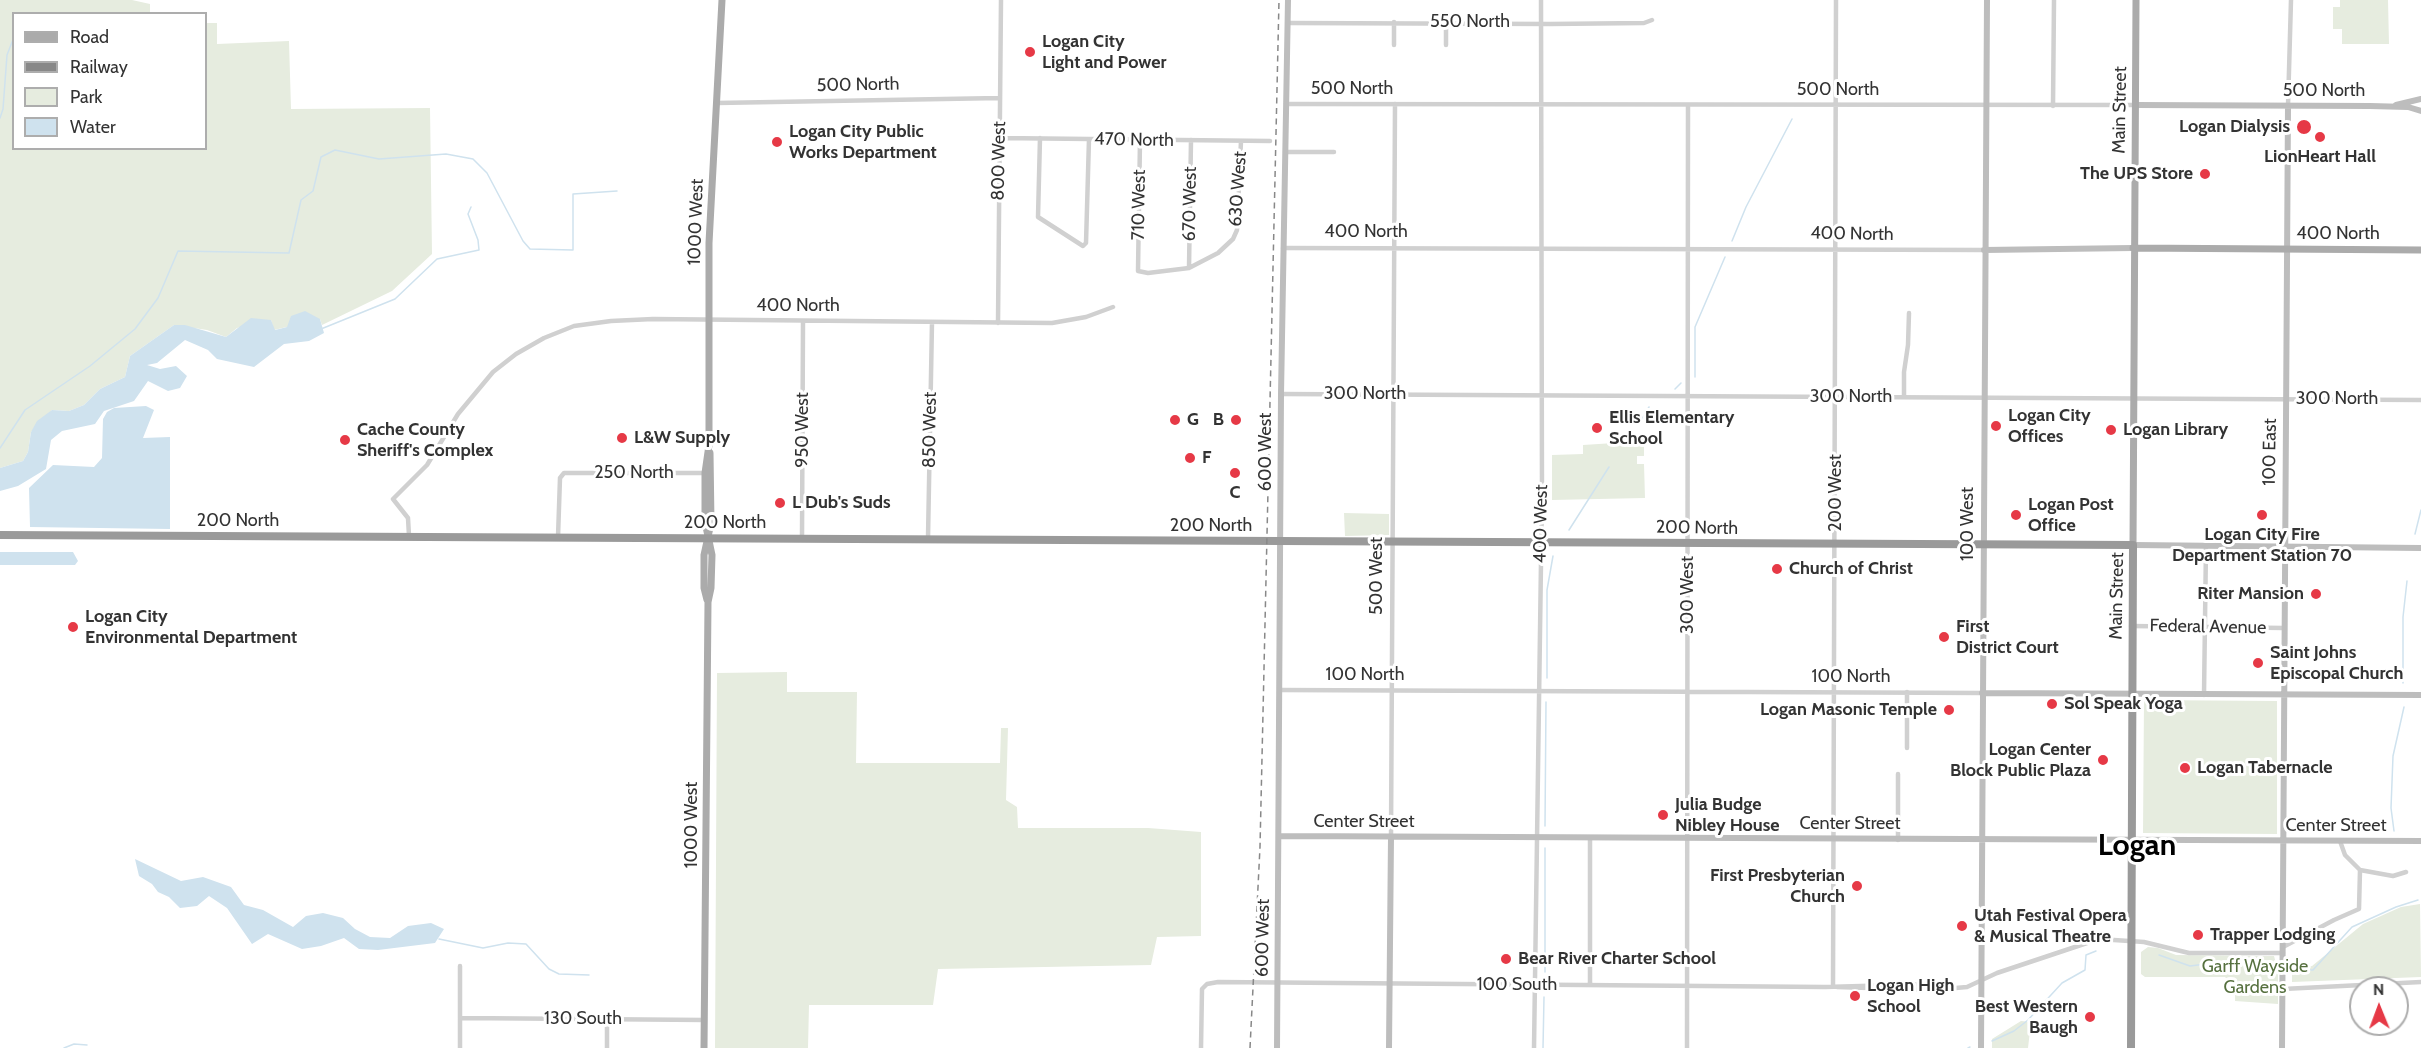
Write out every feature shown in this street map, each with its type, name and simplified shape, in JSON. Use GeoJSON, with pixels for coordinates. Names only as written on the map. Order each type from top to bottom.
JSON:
{"type":"FeatureCollection","features":[{"type":"Feature","properties":{"kind":"highway","name":"200 North"},"geometry":{"type":"LineString","coordinates":[[0,535],[2133,545]]}},
{"type":"Feature","properties":{"kind":"highway","name":"Main Street"},"geometry":{"type":"LineString","coordinates":[[2131,1048],[2133,545]]}},
{"type":"Feature","properties":{"kind":"main road","name":"1000 West"},"geometry":{"type":"LineString","coordinates":[[704,1048],[708,602],[704,588],[704,555],[711,522],[710,221],[722,0]]}},
{"type":"Feature","properties":{"kind":"main road","name":"Main Street"},"geometry":{"type":"LineString","coordinates":[[2133,545],[2136,0]]}},
{"type":"Feature","properties":{"kind":"main road","name":"400 North"},"geometry":{"type":"LineString","coordinates":[[2133,248],[2421,250]]}},
{"type":"Feature","properties":{"kind":"main road","name":"1000 West"},"geometry":{"type":"LineString","coordinates":[[708,538],[705,522],[705,472],[709,445]]}},
{"type":"Feature","properties":{"kind":"street","name":"800 West"},"geometry":{"type":"LineString","coordinates":[[998,323],[1001,0]]}},
{"type":"Feature","properties":{"kind":"street","name":"600 West"},"geometry":{"type":"LineString","coordinates":[[1277,1048],[1281,394],[1288,0]]}},
{"type":"Feature","properties":{"kind":"street","name":"400 West"},"geometry":{"type":"LineString","coordinates":[[1534,1048],[1542,395],[1541,0]]}},
{"type":"Feature","properties":{"kind":"street","name":"200 West"},"geometry":{"type":"LineString","coordinates":[[1834,987],[1836,0]]}},
{"type":"Feature","properties":{"kind":"street","name":"100 West"},"geometry":{"type":"LineString","coordinates":[[1981,1048],[1987,0]]}},
{"type":"Feature","properties":{"kind":"street"},"geometry":{"type":"LineString","coordinates":[[2053,106],[2054,0]]}},
{"type":"Feature","properties":{"kind":"street","name":"100 East"},"geometry":{"type":"LineString","coordinates":[[2282,1048],[2285,841],[2286,249],[2290,0]]}},
{"type":"Feature","properties":{"kind":"street","name":"550 North"},"geometry":{"type":"LineString","coordinates":[[1288,22],[1644,23],[1652,20]]}},
{"type":"Feature","properties":{"kind":"street"},"geometry":{"type":"LineString","coordinates":[[1394,22],[1394,45]]}},
{"type":"Feature","properties":{"kind":"street"},"geometry":{"type":"LineString","coordinates":[[1446,22],[1446,45]]}},
{"type":"Feature","properties":{"kind":"street","name":"500 North"},"geometry":{"type":"LineString","coordinates":[[717,103],[1000,98]]}},
{"type":"Feature","properties":{"kind":"street","name":"500 North"},"geometry":{"type":"LineString","coordinates":[[2390,107],[2421,99]]}},
{"type":"Feature","properties":{"kind":"street","name":"500 North"},"geometry":{"type":"LineString","coordinates":[[1286,104],[2421,107]]}},
{"type":"Feature","properties":{"kind":"street","name":"500 West"},"geometry":{"type":"LineString","coordinates":[[1389,1048],[1395,104]]}},
{"type":"Feature","properties":{"kind":"street","name":"300 West"},"geometry":{"type":"LineString","coordinates":[[1687,1048],[1688,105]]}},
{"type":"Feature","properties":{"kind":"street","name":"470 North"},"geometry":{"type":"LineString","coordinates":[[999,138],[1270,141]]}},
{"type":"Feature","properties":{"kind":"street"},"geometry":{"type":"LineString","coordinates":[[1040,138],[1038,217],[1076,244],[1083,246],[1086,243],[1089,139]]}},
{"type":"Feature","properties":{"kind":"street","name":"710 West"},"geometry":{"type":"LineString","coordinates":[[1138,271],[1140,140]]}},
{"type":"Feature","properties":{"kind":"street","name":"670 West"},"geometry":{"type":"LineString","coordinates":[[1189,268],[1191,140]]}},
{"type":"Feature","properties":{"kind":"street","name":"630 West"},"geometry":{"type":"LineString","coordinates":[[1138,271],[1164,273],[1189,268],[1218,253],[1233,239],[1238,230],[1241,141]]}},
{"type":"Feature","properties":{"kind":"street"},"geometry":{"type":"LineString","coordinates":[[1285,152],[1334,152]]}},
{"type":"Feature","properties":{"kind":"street","name":"400 North"},"geometry":{"type":"LineString","coordinates":[[1283,248],[1688,247],[1984,250],[2133,248]]}},
{"type":"Feature","properties":{"kind":"street","name":"400 North"},"geometry":{"type":"LineString","coordinates":[[409,536],[408,518],[393,499],[428,465],[458,414],[493,372],[516,354],[543,338],[574,326],[611,321],[1052,323],[1086,317],[1113,307]]}},
{"type":"Feature","properties":{"kind":"street"},"geometry":{"type":"LineString","coordinates":[[1904,397],[1909,313]]}},
{"type":"Feature","properties":{"kind":"street","name":"950 West"},"geometry":{"type":"LineString","coordinates":[[802,538],[803,321]]}},
{"type":"Feature","properties":{"kind":"street","name":"850 West"},"geometry":{"type":"LineString","coordinates":[[928,538],[932,322]]}},
{"type":"Feature","properties":{"kind":"street","name":"300 North"},"geometry":{"type":"LineString","coordinates":[[1281,394],[2421,400]]}},
{"type":"Feature","properties":{"kind":"street","name":"250 North"},"geometry":{"type":"LineString","coordinates":[[558,537],[560,478],[564,473],[705,472]]}},
{"type":"Feature","properties":{"kind":"street","name":"200 North"},"geometry":{"type":"LineString","coordinates":[[2133,545],[2421,549]]}},
{"type":"Feature","properties":{"kind":"street"},"geometry":{"type":"LineString","coordinates":[[2204,695],[2206,546]]}},
{"type":"Feature","properties":{"kind":"street","name":"Federal Avenue"},"geometry":{"type":"LineString","coordinates":[[2132,626],[2284,628]]}},
{"type":"Feature","properties":{"kind":"street","name":"100 North"},"geometry":{"type":"LineString","coordinates":[[1280,690],[2421,695]]}},
{"type":"Feature","properties":{"kind":"street"},"geometry":{"type":"LineString","coordinates":[[1907,692],[1907,748]]}},
{"type":"Feature","properties":{"kind":"street"},"geometry":{"type":"LineString","coordinates":[[1898,774],[1898,840]]}},
{"type":"Feature","properties":{"kind":"street","name":"Center Street"},"geometry":{"type":"LineString","coordinates":[[1279,836],[2421,841]]}},
{"type":"Feature","properties":{"kind":"street"},"geometry":{"type":"LineString","coordinates":[[1590,838],[1590,985]]}},
{"type":"Feature","properties":{"kind":"street"},"geometry":{"type":"LineString","coordinates":[[2340,841],[2345,855],[2360,870],[2394,876],[2406,872]]}},
{"type":"Feature","properties":{"kind":"street"},"geometry":{"type":"LineString","coordinates":[[2283,953],[2334,920],[2359,909],[2360,870]]}},
{"type":"Feature","properties":{"kind":"street","name":"100 South"},"geometry":{"type":"LineString","coordinates":[[1202,1048],[1202,989],[1207,984],[1218,982],[1834,987],[1933,984],[1967,987],[1997,973],[2092,941],[2131,940],[2190,953],[2283,953]]}},
{"type":"Feature","properties":{"kind":"street"},"geometry":{"type":"LineString","coordinates":[[460,966],[460,1048]]}},
{"type":"Feature","properties":{"kind":"street"},"geometry":{"type":"LineString","coordinates":[[2283,987],[2421,982]]}},
{"type":"Feature","properties":{"kind":"street","name":"130 South"},"geometry":{"type":"LineString","coordinates":[[460,1018],[705,1020]]}},
{"type":"Feature","properties":{"kind":"street"},"geometry":{"type":"LineString","coordinates":[[607,1019],[607,1048]]}},
{"type":"Feature","properties":{"kind":"green space"},"geometry":{"type":"Polygon","coordinates":[[[0,0],[132,0],[150,4],[150,12],[12,12],[12,150],[207,150],[207,23],[217,23],[217,44],[289,41],[291,109],[430,108],[432,254],[392,291],[322,325],[320,319],[274,330],[271,320],[237,328],[226,337],[207,330],[174,325],[130,356],[125,377],[100,389],[84,405],[69,411],[52,410],[31,432],[28,452],[23,461],[0,468],[0,0]]]}},
{"type":"Feature","properties":{"kind":"green space"},"geometry":{"type":"Polygon","coordinates":[[[2340,0],[2388,0],[2389,44],[2342,44],[2342,29],[2333,29],[2333,7],[2340,7],[2340,0]]]}},
{"type":"Feature","properties":{"kind":"green space"},"geometry":{"type":"Polygon","coordinates":[[[1630,434],[1644,434],[1644,456],[1637,456],[1637,464],[1644,464],[1645,498],[1552,500],[1552,455],[1583,454],[1583,445],[1630,442],[1630,434]]]}},
{"type":"Feature","properties":{"kind":"green space"},"geometry":{"type":"Polygon","coordinates":[[[1344,513],[1389,514],[1389,535],[1345,536],[1344,513]]]}},
{"type":"Feature","properties":{"kind":"green space"},"geometry":{"type":"Polygon","coordinates":[[[787,672],[787,692],[857,692],[856,763],[1000,763],[1001,728],[1008,728],[1006,800],[1017,807],[1018,828],[1148,828],[1201,832],[1201,936],[1157,937],[1151,965],[938,969],[933,1005],[809,1005],[808,1048],[715,1048],[717,673],[787,672]]]}},
{"type":"Feature","properties":{"kind":"green space"},"geometry":{"type":"Polygon","coordinates":[[[2144,700],[2277,701],[2277,834],[2143,833],[2144,700]]]}},
{"type":"Feature","properties":{"kind":"green space"},"geometry":{"type":"Polygon","coordinates":[[[2420,904],[2421,977],[2349,976],[2349,980],[2292,982],[2292,969],[2312,966],[2363,924],[2401,907],[2420,904]]]}},
{"type":"Feature","properties":{"kind":"green space","name":"Garff Wayside Gardens"},"geometry":{"type":"Polygon","coordinates":[[[2148,947],[2176,955],[2274,956],[2278,971],[2278,1004],[2235,1001],[2235,987],[2225,977],[2145,977],[2141,974],[2141,952],[2148,947]]]}},
{"type":"Feature","properties":{"kind":"green space"},"geometry":{"type":"Polygon","coordinates":[[[2021,1021],[2031,1022],[2028,1048],[1992,1048],[1992,1039],[2021,1021]]]}},
{"type":"Feature","properties":{"kind":"water"},"geometry":{"type":"Polygon","coordinates":[[[305,311],[320,319],[324,333],[309,341],[284,344],[254,367],[217,359],[208,350],[185,340],[157,363],[147,365],[160,369],[176,366],[187,376],[180,388],[168,391],[148,381],[134,401],[104,411],[95,424],[62,431],[51,440],[46,469],[18,486],[0,491],[0,468],[23,461],[28,452],[31,432],[37,421],[52,410],[69,411],[84,405],[100,389],[125,377],[130,356],[174,325],[185,325],[226,337],[251,318],[271,320],[275,330],[287,327],[291,316],[305,311]]]}},
{"type":"Feature","properties":{"kind":"water"},"geometry":{"type":"Polygon","coordinates":[[[146,406],[154,410],[143,438],[170,437],[170,529],[30,527],[29,488],[53,465],[94,467],[102,458],[103,419],[107,412],[114,408],[146,406]]]}},
{"type":"Feature","properties":{"kind":"water"},"geometry":{"type":"Polygon","coordinates":[[[0,552],[73,552],[78,561],[75,565],[0,565],[0,552]]]}},
{"type":"Feature","properties":{"kind":"water"},"geometry":{"type":"Polygon","coordinates":[[[135,859],[181,881],[203,877],[231,887],[244,905],[263,910],[293,927],[306,916],[323,913],[343,918],[355,929],[370,937],[390,938],[408,926],[431,923],[444,929],[435,943],[378,950],[359,949],[344,938],[321,946],[302,949],[268,934],[252,944],[227,908],[209,896],[197,906],[180,908],[169,897],[158,892],[152,884],[139,876],[135,859]]]}},
{"type":"Feature","properties":{"kind":"waterway"},"geometry":{"type":"LineString","coordinates":[[0,118],[3,109],[7,55],[12,42]]}},
{"type":"Feature","properties":{"kind":"waterway"},"geometry":{"type":"LineString","coordinates":[[1732,241],[1746,207],[1792,119]]}},
{"type":"Feature","properties":{"kind":"waterway"},"geometry":{"type":"LineString","coordinates":[[0,448],[25,410],[90,366],[135,329],[158,298],[178,251],[289,253],[301,200],[313,191],[321,157],[335,150],[379,159],[446,154],[473,159],[487,173],[523,241],[530,249],[573,250],[573,194],[617,191]]}},
{"type":"Feature","properties":{"kind":"waterway"},"geometry":{"type":"LineString","coordinates":[[321,329],[395,299],[437,259],[479,250],[478,240],[468,214],[471,207]]}},
{"type":"Feature","properties":{"kind":"waterway"},"geometry":{"type":"LineString","coordinates":[[1695,377],[1695,327],[1725,257]]}},
{"type":"Feature","properties":{"kind":"waterway"},"geometry":{"type":"LineString","coordinates":[[1675,389],[1681,383]]}},
{"type":"Feature","properties":{"kind":"waterway"},"geometry":{"type":"LineString","coordinates":[[1640,422],[1649,407]]}},
{"type":"Feature","properties":{"kind":"waterway"},"geometry":{"type":"LineString","coordinates":[[1569,530],[1609,467]]}},
{"type":"Feature","properties":{"kind":"waterway"},"geometry":{"type":"LineString","coordinates":[[2415,534],[2421,510]]}},
{"type":"Feature","properties":{"kind":"waterway"},"geometry":{"type":"LineString","coordinates":[[1547,678],[1547,590],[1553,556]]}},
{"type":"Feature","properties":{"kind":"waterway"},"geometry":{"type":"LineString","coordinates":[[2403,683],[2403,617],[2407,581]]}},
{"type":"Feature","properties":{"kind":"waterway"},"geometry":{"type":"LineString","coordinates":[[1545,826],[1546,702]]}},
{"type":"Feature","properties":{"kind":"waterway"},"geometry":{"type":"LineString","coordinates":[[2394,831],[2391,808],[2393,756],[2404,707]]}},
{"type":"Feature","properties":{"kind":"waterway"},"geometry":{"type":"LineString","coordinates":[[1545,848],[1545,972]]}},
{"type":"Feature","properties":{"kind":"waterway"},"geometry":{"type":"LineString","coordinates":[[2296,970],[2313,970],[2352,927],[2396,907],[2418,900]]}},
{"type":"Feature","properties":{"kind":"waterway"},"geometry":{"type":"LineString","coordinates":[[439,939],[483,948],[508,943],[526,944],[549,969],[559,974],[589,975]]}},
{"type":"Feature","properties":{"kind":"waterway"},"geometry":{"type":"LineString","coordinates":[[1992,1041],[2014,1031],[2028,1020],[2062,983],[2085,970],[2086,955],[2096,951]]}},
{"type":"Feature","properties":{"kind":"waterway"},"geometry":{"type":"LineString","coordinates":[[2159,955],[2190,966],[2238,960],[2271,964]]}},
{"type":"Feature","properties":{"kind":"waterway"},"geometry":{"type":"LineString","coordinates":[[1543,1048],[1544,997]]}},
{"type":"Feature","properties":{"kind":"waterway"},"geometry":{"type":"LineString","coordinates":[[64,1048],[74,1044],[87,1045]]}},
{"type":"Feature","properties":{"kind":"railway"},"geometry":{"type":"LineString","coordinates":[[1250,1048],[1260,847],[1279,0]]}},
{"type":"Feature","properties":{"kind":"place","name":"Logan City Light and Power"},"geometry":{"type":"Point","coordinates":[1030,52]}},
{"type":"Feature","properties":{"kind":"place","name":"Logan Dialysis"},"geometry":{"type":"Point","coordinates":[2304,127]}},
{"type":"Feature","properties":{"kind":"place","name":"LionHeart Hall"},"geometry":{"type":"Point","coordinates":[2320,137]}},
{"type":"Feature","properties":{"kind":"place","name":"Logan City Public Works Department"},"geometry":{"type":"Point","coordinates":[777,142]}},
{"type":"Feature","properties":{"kind":"place","name":"The UPS Store"},"geometry":{"type":"Point","coordinates":[2205,174]}},
{"type":"Feature","properties":{"kind":"place","name":"G"},"geometry":{"type":"Point","coordinates":[1175,420]}},
{"type":"Feature","properties":{"kind":"place","name":"B"},"geometry":{"type":"Point","coordinates":[1236,420]}},
{"type":"Feature","properties":{"kind":"place","name":"Logan City Offices"},"geometry":{"type":"Point","coordinates":[1996,426]}},
{"type":"Feature","properties":{"kind":"place","name":"Ellis Elementary School"},"geometry":{"type":"Point","coordinates":[1597,428]}},
{"type":"Feature","properties":{"kind":"place","name":"Logan Library"},"geometry":{"type":"Point","coordinates":[2111,430]}},
{"type":"Feature","properties":{"kind":"place","name":"L&W Supply"},"geometry":{"type":"Point","coordinates":[622,438]}},
{"type":"Feature","properties":{"kind":"place","name":"Cache County Sheriff's Complex"},"geometry":{"type":"Point","coordinates":[345,440]}},
{"type":"Feature","properties":{"kind":"place","name":"F"},"geometry":{"type":"Point","coordinates":[1190,458]}},
{"type":"Feature","properties":{"kind":"place","name":"C"},"geometry":{"type":"Point","coordinates":[1235,473]}},
{"type":"Feature","properties":{"kind":"place","name":"L Dub's Suds"},"geometry":{"type":"Point","coordinates":[780,503]}},
{"type":"Feature","properties":{"kind":"place","name":"Logan Post Office"},"geometry":{"type":"Point","coordinates":[2016,515]}},
{"type":"Feature","properties":{"kind":"place","name":"Logan City Fire Department Station 70"},"geometry":{"type":"Point","coordinates":[2262,515]}},
{"type":"Feature","properties":{"kind":"place","name":"Church of Christ"},"geometry":{"type":"Point","coordinates":[1777,569]}},
{"type":"Feature","properties":{"kind":"place","name":"Riter Mansion"},"geometry":{"type":"Point","coordinates":[2316,594]}},
{"type":"Feature","properties":{"kind":"place","name":"Logan City Environmental Department"},"geometry":{"type":"Point","coordinates":[73,627]}},
{"type":"Feature","properties":{"kind":"place","name":"First District Court"},"geometry":{"type":"Point","coordinates":[1944,637]}},
{"type":"Feature","properties":{"kind":"place","name":"Saint Johns Episcopal Church"},"geometry":{"type":"Point","coordinates":[2258,663]}},
{"type":"Feature","properties":{"kind":"place","name":"Sol Speak Yoga"},"geometry":{"type":"Point","coordinates":[2052,704]}},
{"type":"Feature","properties":{"kind":"place","name":"Logan Masonic Temple"},"geometry":{"type":"Point","coordinates":[1949,710]}},
{"type":"Feature","properties":{"kind":"place","name":"Logan Center Block Public Plaza"},"geometry":{"type":"Point","coordinates":[2103,760]}},
{"type":"Feature","properties":{"kind":"place","name":"Logan Tabernacle"},"geometry":{"type":"Point","coordinates":[2185,768]}},
{"type":"Feature","properties":{"kind":"place","name":"Julia Budge Nibley House"},"geometry":{"type":"Point","coordinates":[1663,815]}},
{"type":"Feature","properties":{"kind":"place","name":"First Presbyterian Church"},"geometry":{"type":"Point","coordinates":[1857,886]}},
{"type":"Feature","properties":{"kind":"place","name":"Utah Festival Opera & Musical Theatre"},"geometry":{"type":"Point","coordinates":[1962,926]}},
{"type":"Feature","properties":{"kind":"place","name":"Trapper Lodging"},"geometry":{"type":"Point","coordinates":[2198,935]}},
{"type":"Feature","properties":{"kind":"place","name":"Bear River Charter School"},"geometry":{"type":"Point","coordinates":[1506,959]}},
{"type":"Feature","properties":{"kind":"place","name":"Logan High School"},"geometry":{"type":"Point","coordinates":[1855,996]}},
{"type":"Feature","properties":{"kind":"place","name":"Best Western Baugh"},"geometry":{"type":"Point","coordinates":[2090,1017]}},
{"type":"Feature","properties":{"kind":"district","name":"Logan"},"geometry":{"type":"Point","coordinates":[2137,846]}}]}
